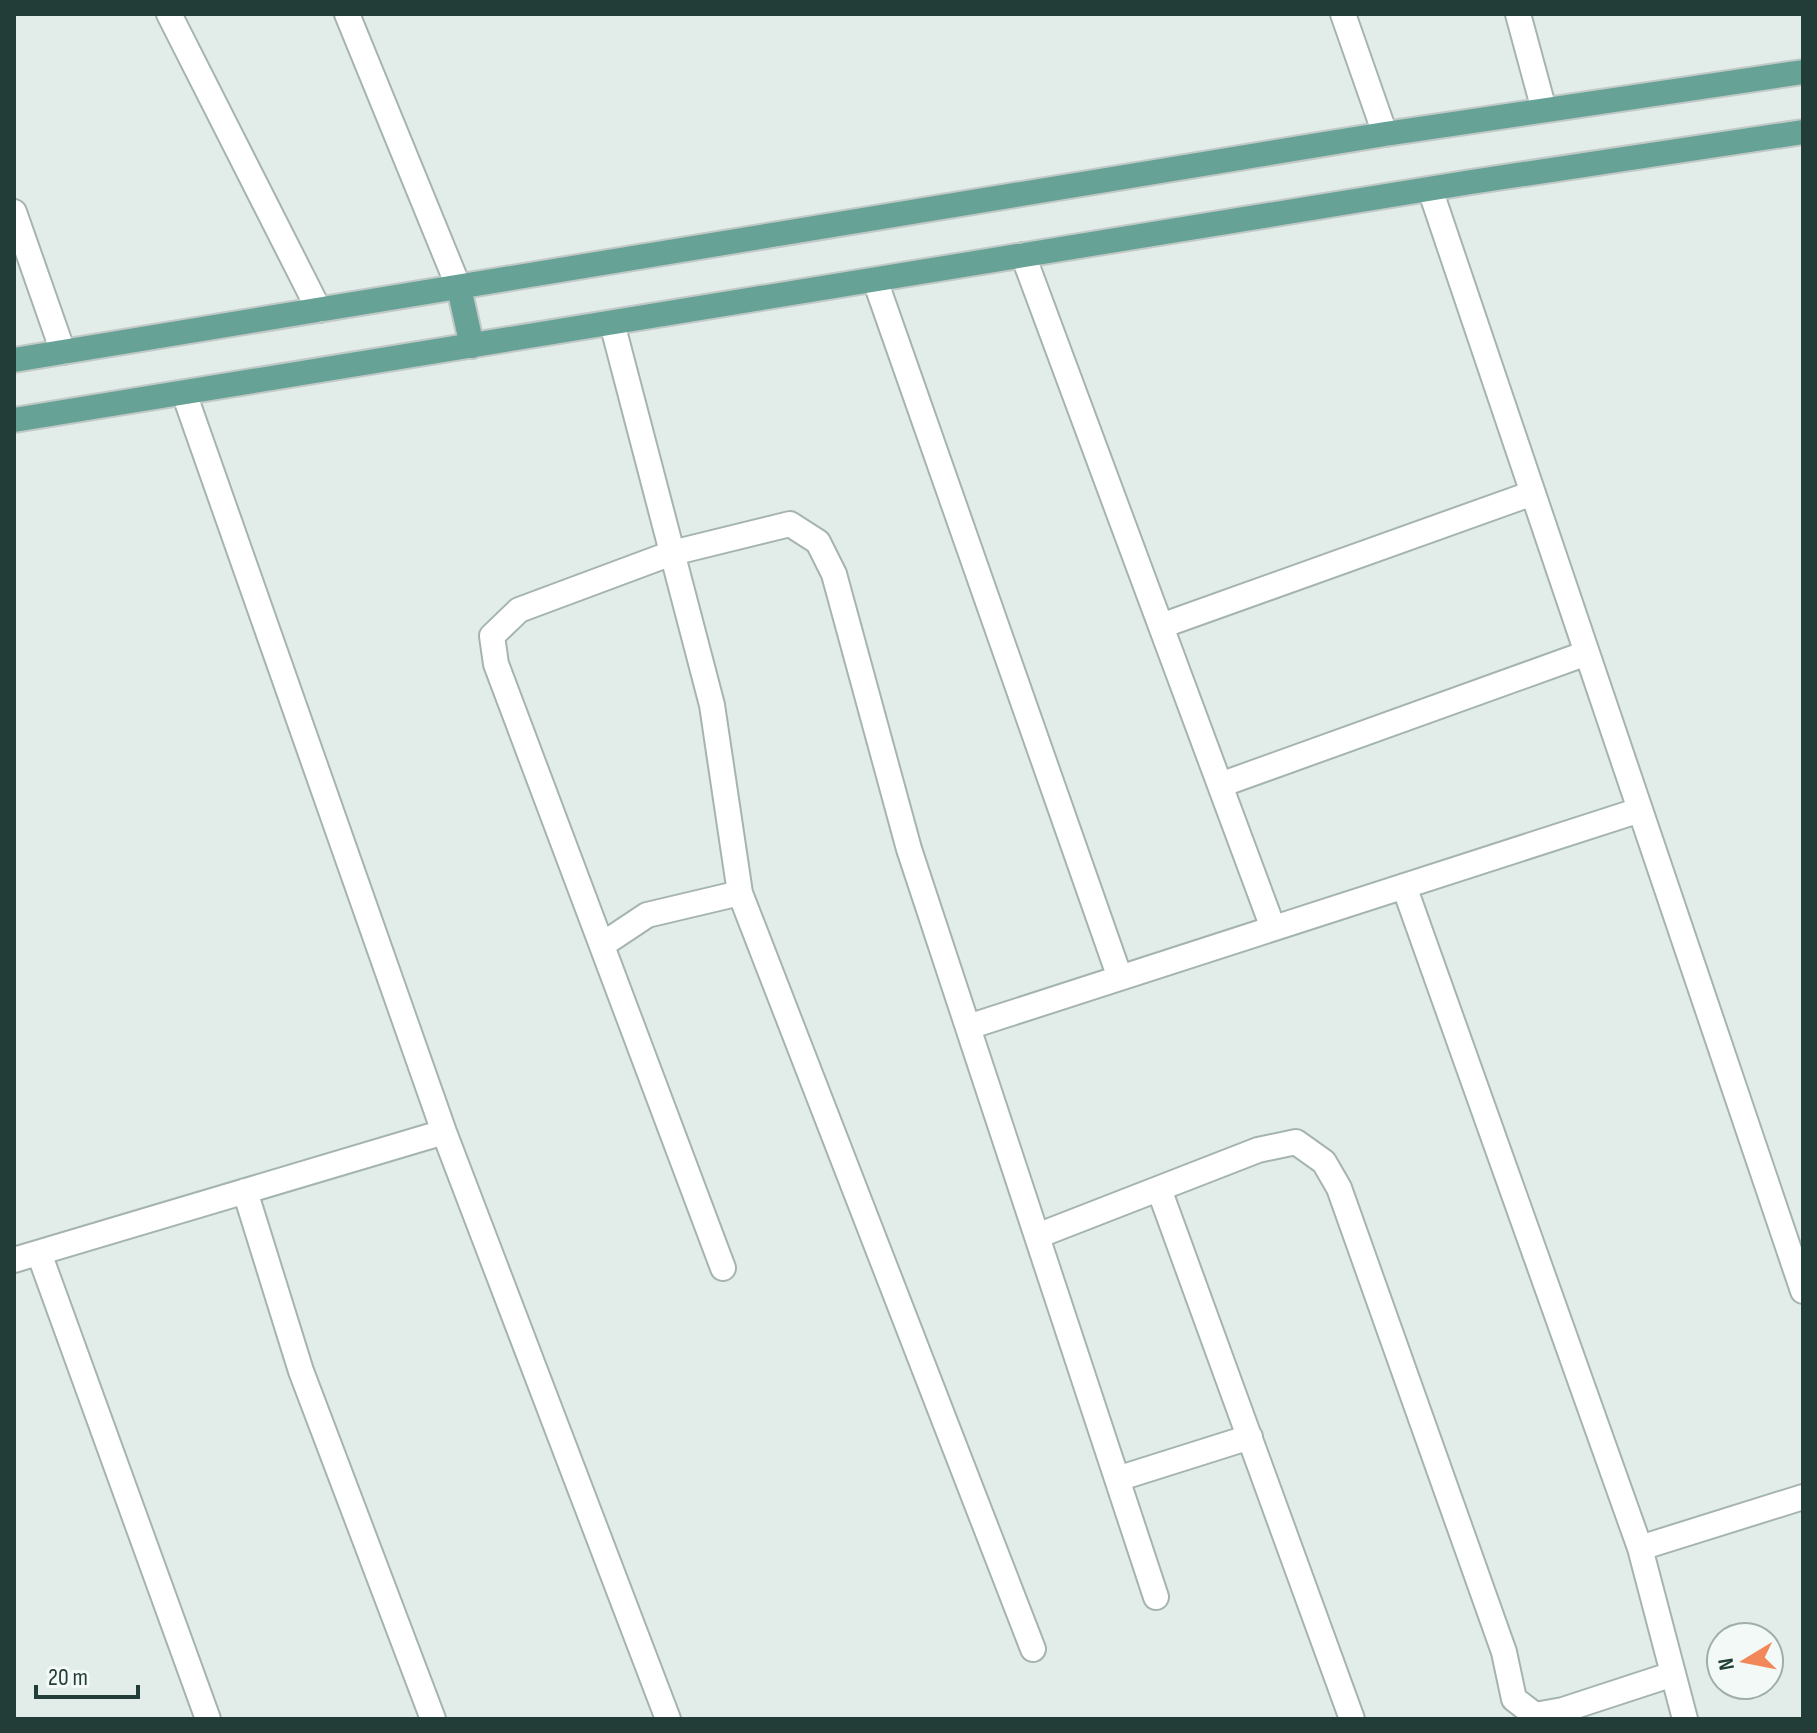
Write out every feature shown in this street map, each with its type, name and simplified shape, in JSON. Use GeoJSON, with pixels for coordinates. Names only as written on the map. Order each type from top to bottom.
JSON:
{"type":"FeatureCollection","features":[{"type":"Feature","properties":{"kind":"main road"},"geometry":{"type":"LineString","coordinates":[[14,360],[1385,134],[1803,72]]}},
{"type":"Feature","properties":{"kind":"main road"},"geometry":{"type":"LineString","coordinates":[[14,420],[1430,189],[1803,132]]}},
{"type":"Feature","properties":{"kind":"main road"},"geometry":{"type":"LineString","coordinates":[[459,288],[472,346]]}},
{"type":"Feature","properties":{"kind":"street"},"geometry":{"type":"LineString","coordinates":[[169,14],[319,310]]}},
{"type":"Feature","properties":{"kind":"street"},"geometry":{"type":"LineString","coordinates":[[347,14],[459,288]]}},
{"type":"Feature","properties":{"kind":"street"},"geometry":{"type":"LineString","coordinates":[[1343,14],[1385,134]]}},
{"type":"Feature","properties":{"kind":"street"},"geometry":{"type":"LineString","coordinates":[[1518,14],[1544,110]]}},
{"type":"Feature","properties":{"kind":"street"},"geometry":{"type":"LineString","coordinates":[[1430,189],[1803,1291]]}},
{"type":"Feature","properties":{"kind":"street"},"geometry":{"type":"LineString","coordinates":[[14,212],[63,352]]}},
{"type":"Feature","properties":{"kind":"street"},"geometry":{"type":"LineString","coordinates":[[1023,255],[1273,928]]}},
{"type":"Feature","properties":{"kind":"street"},"geometry":{"type":"LineString","coordinates":[[875,280],[1120,978]]}},
{"type":"Feature","properties":{"kind":"street"},"geometry":{"type":"LineString","coordinates":[[612,323],[712,705],[740,893],[1033,1649]]}},
{"type":"Feature","properties":{"kind":"street"},"geometry":{"type":"LineString","coordinates":[[184,393],[444,1132],[668,1719]]}},
{"type":"Feature","properties":{"kind":"street"},"geometry":{"type":"LineString","coordinates":[[1161,626],[1533,493]]}},
{"type":"Feature","properties":{"kind":"street"},"geometry":{"type":"LineString","coordinates":[[723,1268],[496,664],[492,636],[519,610],[672,553],[790,524],[818,542],[834,574],[909,849],[1156,1597]]}},
{"type":"Feature","properties":{"kind":"street"},"geometry":{"type":"LineString","coordinates":[[1220,785],[1587,653]]}},
{"type":"Feature","properties":{"kind":"street"},"geometry":{"type":"LineString","coordinates":[[968,1027],[1640,810]]}},
{"type":"Feature","properties":{"kind":"street"},"geometry":{"type":"LineString","coordinates":[[1404,886],[1640,1548],[1685,1719]]}},
{"type":"Feature","properties":{"kind":"street"},"geometry":{"type":"LineString","coordinates":[[602,945],[647,915],[740,893]]}},
{"type":"Feature","properties":{"kind":"street"},"geometry":{"type":"LineString","coordinates":[[14,1260],[444,1132]]}},
{"type":"Feature","properties":{"kind":"street"},"geometry":{"type":"LineString","coordinates":[[1037,1236],[1258,1150],[1296,1142],[1324,1162],[1339,1188],[1499,1637],[1514,1699],[1535,1715],[1563,1710],[1673,1674]]}},
{"type":"Feature","properties":{"kind":"street"},"geometry":{"type":"LineString","coordinates":[[1159,1189],[1352,1719]]}},
{"type":"Feature","properties":{"kind":"street"},"geometry":{"type":"LineString","coordinates":[[245,1191],[301,1371],[433,1719]]}},
{"type":"Feature","properties":{"kind":"street"},"geometry":{"type":"LineString","coordinates":[[39,1253],[208,1719]]}},
{"type":"Feature","properties":{"kind":"street"},"geometry":{"type":"LineString","coordinates":[[1117,1479],[1250,1437]]}},
{"type":"Feature","properties":{"kind":"street"},"geometry":{"type":"LineString","coordinates":[[1640,1548],[1803,1497]]}}]}
